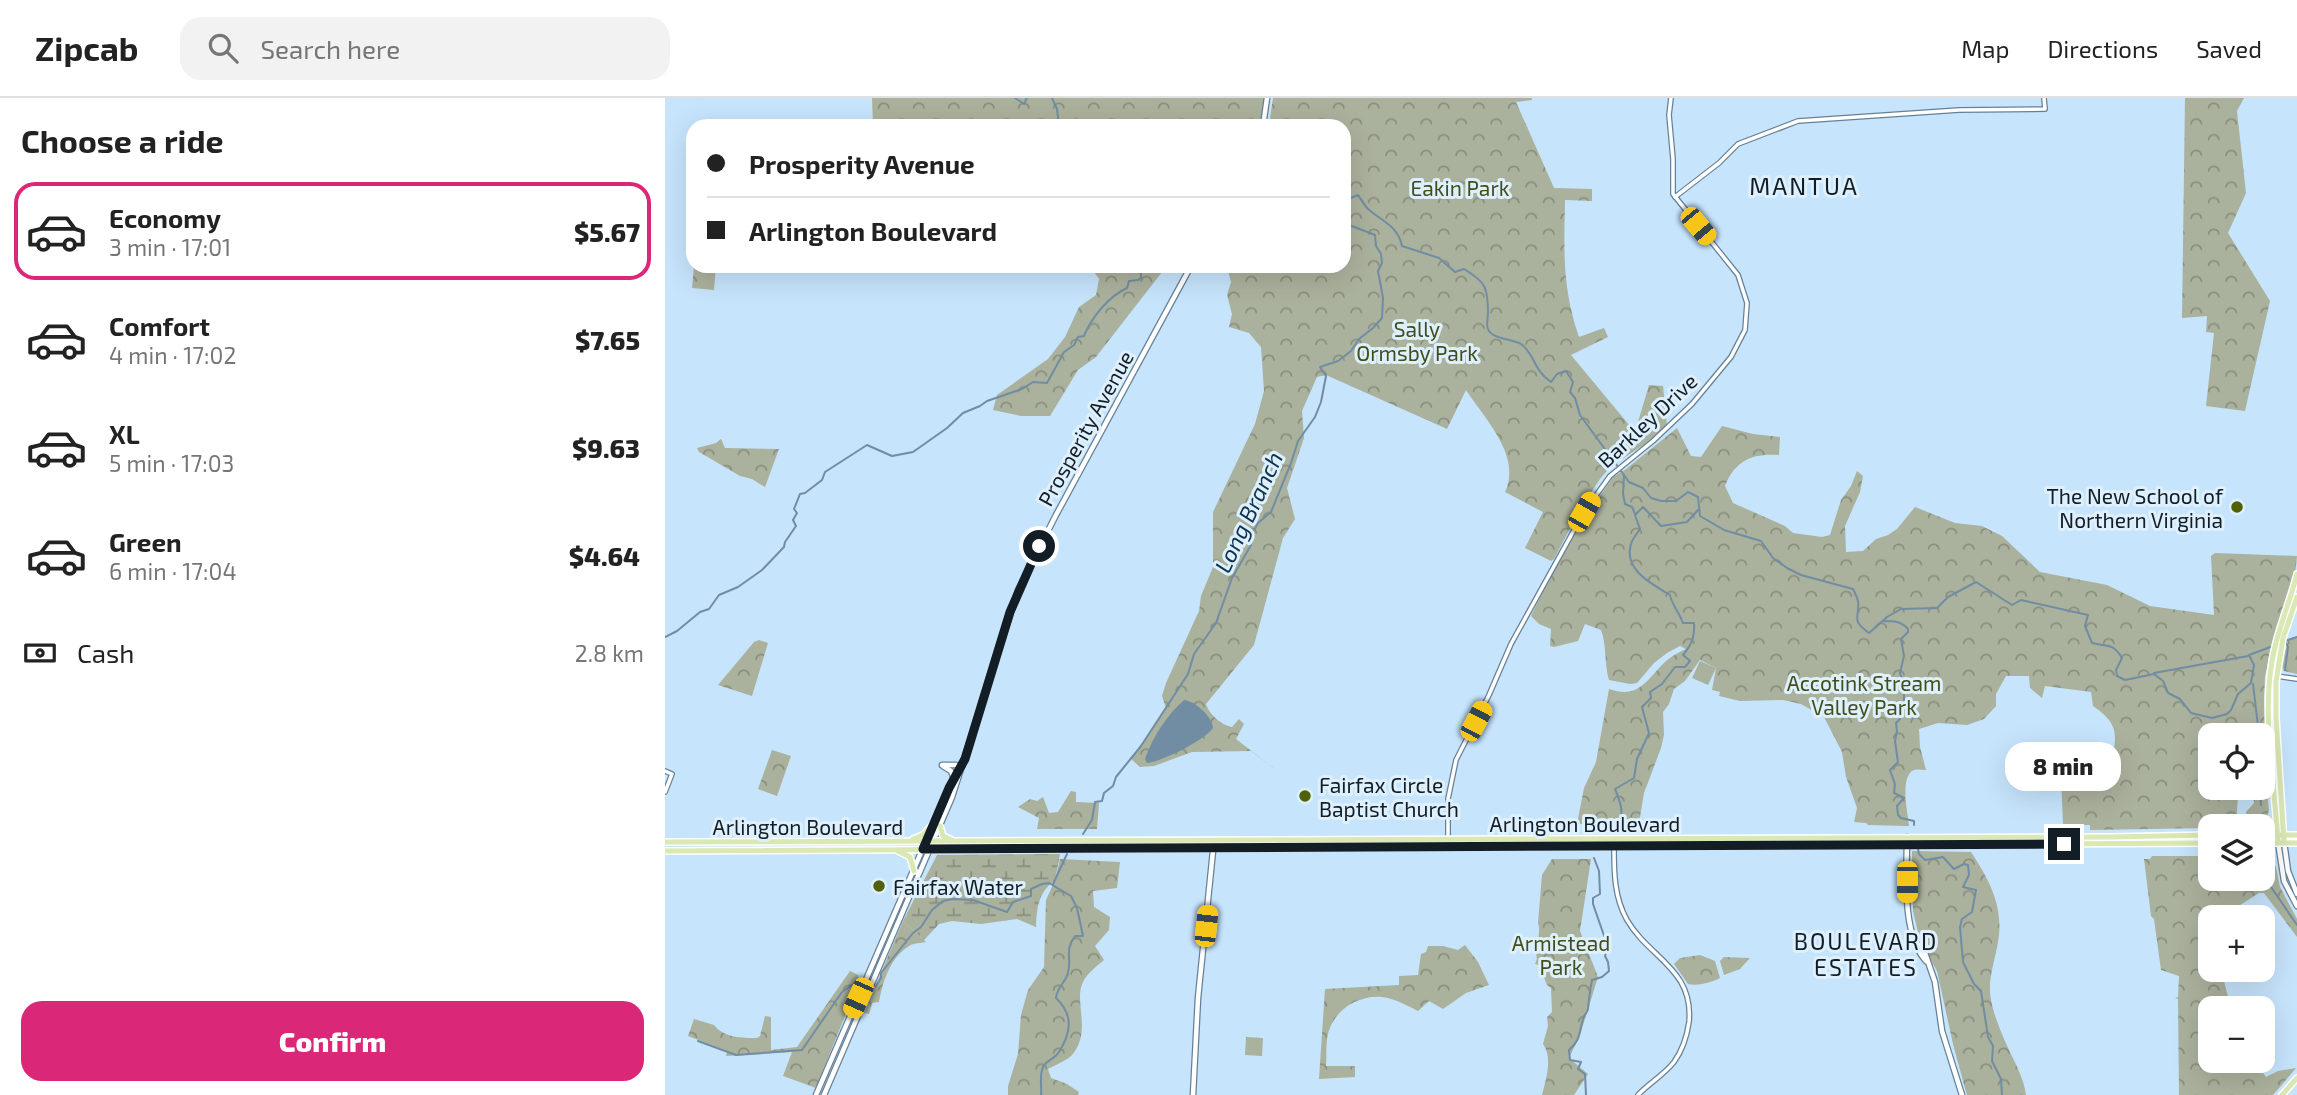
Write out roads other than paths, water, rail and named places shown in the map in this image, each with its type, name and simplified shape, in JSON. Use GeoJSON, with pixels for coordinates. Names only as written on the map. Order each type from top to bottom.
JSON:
{"type":"FeatureCollection","features":[{"type":"Feature","properties":{"kind":"main road"},"geometry":{"type":"LineString","coordinates":[[1264,119],[1267,98]]}},
{"type":"Feature","properties":{"kind":"main road","name":"Prosperity Avenue"},"geometry":{"type":"LineString","coordinates":[[824,1095],[962,767],[1008,617],[1022,582],[1055,514],[1187,273]]}},
{"type":"Feature","properties":{"kind":"main road"},"geometry":{"type":"LineString","coordinates":[[2273,675],[2297,574]]}},
{"type":"Feature","properties":{"kind":"main road"},"geometry":{"type":"LineString","coordinates":[[2297,597],[2272,657],[2284,881],[2297,906]]}},
{"type":"Feature","properties":{"kind":"main road"},"geometry":{"type":"LineString","coordinates":[[954,779],[950,770],[942,765],[962,767]]}},
{"type":"Feature","properties":{"kind":"main road","name":"Prosperity Avenue"},"geometry":{"type":"LineString","coordinates":[[937,825],[954,779],[962,767]]}},
{"type":"Feature","properties":{"kind":"main road"},"geometry":{"type":"LineString","coordinates":[[904,841],[923,835],[937,825],[944,837],[958,841]]}},
{"type":"Feature","properties":{"kind":"main road"},"geometry":{"type":"LineString","coordinates":[[1544,839],[1550,829]]}},
{"type":"Feature","properties":{"kind":"main road"},"geometry":{"type":"LineString","coordinates":[[2275,834],[2297,835]]}},
{"type":"Feature","properties":{"kind":"main road","name":"Arlington Boulevard"},"geometry":{"type":"LineString","coordinates":[[1448,843],[1544,839],[2198,835]]}},
{"type":"Feature","properties":{"kind":"main road"},"geometry":{"type":"LineString","coordinates":[[1907,837],[1909,922],[1918,951],[1926,961],[1935,982],[1942,1031],[1963,1094]]}},
{"type":"Feature","properties":{"kind":"main road","name":"Arlington Boulevard"},"geometry":{"type":"LineString","coordinates":[[665,842],[1214,844]]}},
{"type":"Feature","properties":{"kind":"main road"},"geometry":{"type":"LineString","coordinates":[[2275,842],[2297,843]]}},
{"type":"Feature","properties":{"kind":"main road"},"geometry":{"type":"LineString","coordinates":[[2281,842],[2297,894]]}},
{"type":"Feature","properties":{"kind":"main road","name":"Arlington Boulevard"},"geometry":{"type":"LineString","coordinates":[[665,850],[1214,844],[1448,843],[1614,846],[2198,843]]}},
{"type":"Feature","properties":{"kind":"main road"},"geometry":{"type":"LineString","coordinates":[[1193,1095],[1198,998],[1214,844]]}},
{"type":"Feature","properties":{"kind":"main road"},"geometry":{"type":"LineString","coordinates":[[885,849],[901,851],[908,855],[913,871]]}},
{"type":"Feature","properties":{"kind":"main road","name":"Prosperity Avenue"},"geometry":{"type":"LineString","coordinates":[[816,1095],[913,871],[927,849]]}},
{"type":"Feature","properties":{"kind":"main road"},"geometry":{"type":"LineString","coordinates":[[2283,1095],[2297,1078]]}},
{"type":"Feature","properties":{"kind":"street"},"geometry":{"type":"LineString","coordinates":[[1671,98],[1669,115],[1673,159],[1672,189],[1675,197],[1719,163],[1738,144],[1798,121],[1959,110],[2045,109],[2044,98]]}},
{"type":"Feature","properties":{"kind":"street","name":"Barkley Drive"},"geometry":{"type":"LineString","coordinates":[[1448,843],[1449,786],[1459,752],[1489,695],[1511,644],[1592,498],[1613,473],[1653,441],[1692,404],[1731,357],[1746,326],[1746,298],[1738,275],[1675,197]]}},
{"type":"Feature","properties":{"kind":"street"},"geometry":{"type":"LineString","coordinates":[[2273,675],[2297,680]]}},
{"type":"Feature","properties":{"kind":"street"},"geometry":{"type":"LineString","coordinates":[[665,771],[672,774],[665,792]]}},
{"type":"Feature","properties":{"kind":"street"},"geometry":{"type":"LineString","coordinates":[[1614,846],[1616,891],[1625,916],[1641,939],[1678,974],[1686,992],[1689,1009],[1687,1034],[1675,1061],[1638,1095]]}},
{"type":"Feature","properties":{"kind":"water"},"geometry":{"type":"Polygon","coordinates":[[[1184,700],[1202,710],[1210,719],[1213,728],[1182,750],[1147,763],[1145,759],[1156,735],[1184,700]]]}},
{"type":"Feature","properties":{"kind":"waterway"},"geometry":{"type":"LineString","coordinates":[[1015,98],[1024,104],[1027,98]]}},
{"type":"Feature","properties":{"kind":"waterway"},"geometry":{"type":"LineString","coordinates":[[1052,98],[1058,119]]}},
{"type":"Feature","properties":{"kind":"waterway"},"geometry":{"type":"LineString","coordinates":[[1351,198],[1358,195],[1368,209],[1397,233],[1402,246],[1439,258],[1455,272],[1464,269],[1481,282],[1486,292],[1487,326],[1490,332],[1526,348],[1541,372],[1551,382],[1557,374],[1566,371],[1573,382],[1570,392],[1575,398],[1580,415],[1629,482],[1643,488],[1651,498],[1661,501],[1676,501],[1688,492],[1698,497],[1700,516],[1724,530],[1761,541],[1773,558],[1787,568],[1801,575],[1853,589],[1858,601],[1858,621],[1869,633],[1901,609],[1937,608],[1948,597],[1976,582],[2012,605],[2021,600],[2088,615],[2085,626],[2092,643],[2112,647],[2122,658],[2116,670],[2117,676],[2125,680],[2154,674],[2163,681],[2168,693],[2180,699],[2191,713],[2212,718],[2227,714],[2238,694],[2251,683],[2254,665],[2249,655],[2273,646]]}},
{"type":"Feature","properties":{"kind":"waterway","name":"Long Branch"},"geometry":{"type":"LineString","coordinates":[[1083,834],[1092,820],[1095,802],[1102,801],[1104,793],[1113,786],[1116,777],[1141,746],[1188,674],[1194,654],[1216,623],[1232,578],[1251,545],[1252,534],[1258,523],[1271,512],[1298,441],[1315,417],[1326,376],[1320,367],[1338,361],[1351,351],[1359,339],[1382,318],[1383,298],[1378,271],[1382,263],[1375,235],[1351,226]]}},
{"type":"Feature","properties":{"kind":"waterway"},"geometry":{"type":"LineString","coordinates":[[665,637],[700,612],[709,609],[719,595],[738,587],[762,570],[784,547],[796,526],[793,520],[797,513],[794,509],[800,494],[822,480],[825,472],[867,445],[892,456],[913,452],[963,413],[1033,382],[1047,383],[1064,352],[1074,345],[1078,337],[1084,336],[1101,308],[1127,288],[1129,281],[1141,278],[1141,273]]}},
{"type":"Feature","properties":{"kind":"waterway"},"geometry":{"type":"LineString","coordinates":[[1624,475],[1625,504],[1632,507],[1635,514]]}},
{"type":"Feature","properties":{"kind":"waterway"},"geometry":{"type":"LineString","coordinates":[[1613,831],[1621,816],[1615,789],[1634,778],[1637,759],[1649,733],[1642,707],[1651,698],[1650,692],[1662,684],[1675,667],[1685,667],[1690,661],[1683,655],[1691,644],[1694,632],[1694,623],[1683,623],[1670,595],[1635,569],[1630,553],[1633,538],[1640,529],[1635,515],[1643,507],[1661,526],[1687,522],[1698,510]]}},
{"type":"Feature","properties":{"kind":"waterway"},"geometry":{"type":"LineString","coordinates":[[1884,621],[1897,622],[1908,629],[1901,639],[1904,656],[1900,673],[1904,686],[1904,703],[1899,713],[1900,719],[1896,723],[1898,762],[1890,770],[1895,784],[1894,793],[1904,798],[1897,806],[1898,815],[1914,821],[1914,825]]}},
{"type":"Feature","properties":{"kind":"waterway"},"geometry":{"type":"LineString","coordinates":[[2285,641],[2297,637]]}},
{"type":"Feature","properties":{"kind":"waterway"},"geometry":{"type":"LineString","coordinates":[[2285,640],[2288,647],[2285,670]]}},
{"type":"Feature","properties":{"kind":"waterway"},"geometry":{"type":"LineString","coordinates":[[2154,673],[2248,656]]}},
{"type":"Feature","properties":{"kind":"waterway"},"geometry":{"type":"LineString","coordinates":[[2253,684],[2258,723]]}},
{"type":"Feature","properties":{"kind":"waterway"},"geometry":{"type":"LineString","coordinates":[[2261,800],[2261,805]]}},
{"type":"Feature","properties":{"kind":"waterway"},"geometry":{"type":"LineString","coordinates":[[1918,849],[1925,860],[1943,857],[1954,869],[1968,865],[1969,875],[1963,887],[1976,890],[1972,912],[1962,919],[1960,927],[1963,962],[1974,984],[1981,991],[1988,1037],[1993,1046],[1992,1061],[2001,1079],[2002,1095]]}},
{"type":"Feature","properties":{"kind":"waterway"},"geometry":{"type":"LineString","coordinates":[[1053,884],[1067,854]]}},
{"type":"Feature","properties":{"kind":"waterway"},"geometry":{"type":"LineString","coordinates":[[1586,1095],[1585,1074],[1578,1069],[1581,1062],[1570,1060],[1569,1050],[1578,1039],[1587,1011],[1592,980],[1609,971],[1605,956],[1608,947],[1593,904],[1593,898],[1600,894],[1599,871],[1594,858]]}},
{"type":"Feature","properties":{"kind":"waterway"},"geometry":{"type":"LineString","coordinates":[[876,986],[881,973],[921,927],[932,910],[943,901],[973,900],[1007,912],[1013,902],[1031,896],[1031,889],[1049,883],[1071,896],[1077,908],[1083,936],[1075,936],[1072,941],[1068,973],[1057,994],[1056,998],[1066,1011],[1068,1031],[1059,1052],[1043,1067],[1041,1095]]}},
{"type":"Feature","properties":{"kind":"waterway"},"geometry":{"type":"LineString","coordinates":[[2274,891],[2297,925]]}},
{"type":"Feature","properties":{"kind":"waterway"},"geometry":{"type":"LineString","coordinates":[[698,1041],[736,1055],[802,1050],[842,992],[852,985],[859,985]]}},
{"type":"Feature","properties":{"kind":"place","name":"The New School of Northern Virginia"},"geometry":{"type":"Point","coordinates":[2237,507]}},
{"type":"Feature","properties":{"kind":"place","name":"Fairfax Circle Baptist Church"},"geometry":{"type":"Point","coordinates":[1305,796]}},
{"type":"Feature","properties":{"kind":"place","name":"Fairfax Water"},"geometry":{"type":"Point","coordinates":[879,886]}},
{"type":"Feature","properties":{"kind":"district","name":"MANTUA"},"geometry":{"type":"Point","coordinates":[1804,185]}},
{"type":"Feature","properties":{"kind":"district","name":"BOULEVARD ESTATES"},"geometry":{"type":"Point","coordinates":[1866,954]}},
{"type":"Feature","properties":{"kind":"park label","name":"Eakin Park"},"geometry":{"type":"Point","coordinates":[1460,187]}},
{"type":"Feature","properties":{"kind":"park label","name":"Sally Ormsby Park"},"geometry":{"type":"Point","coordinates":[1417,340]}},
{"type":"Feature","properties":{"kind":"park label","name":"Accotink Stream Valley Park"},"geometry":{"type":"Point","coordinates":[1864,694]}},
{"type":"Feature","properties":{"kind":"park label","name":"Armistead Park"},"geometry":{"type":"Point","coordinates":[1561,954]}}]}
